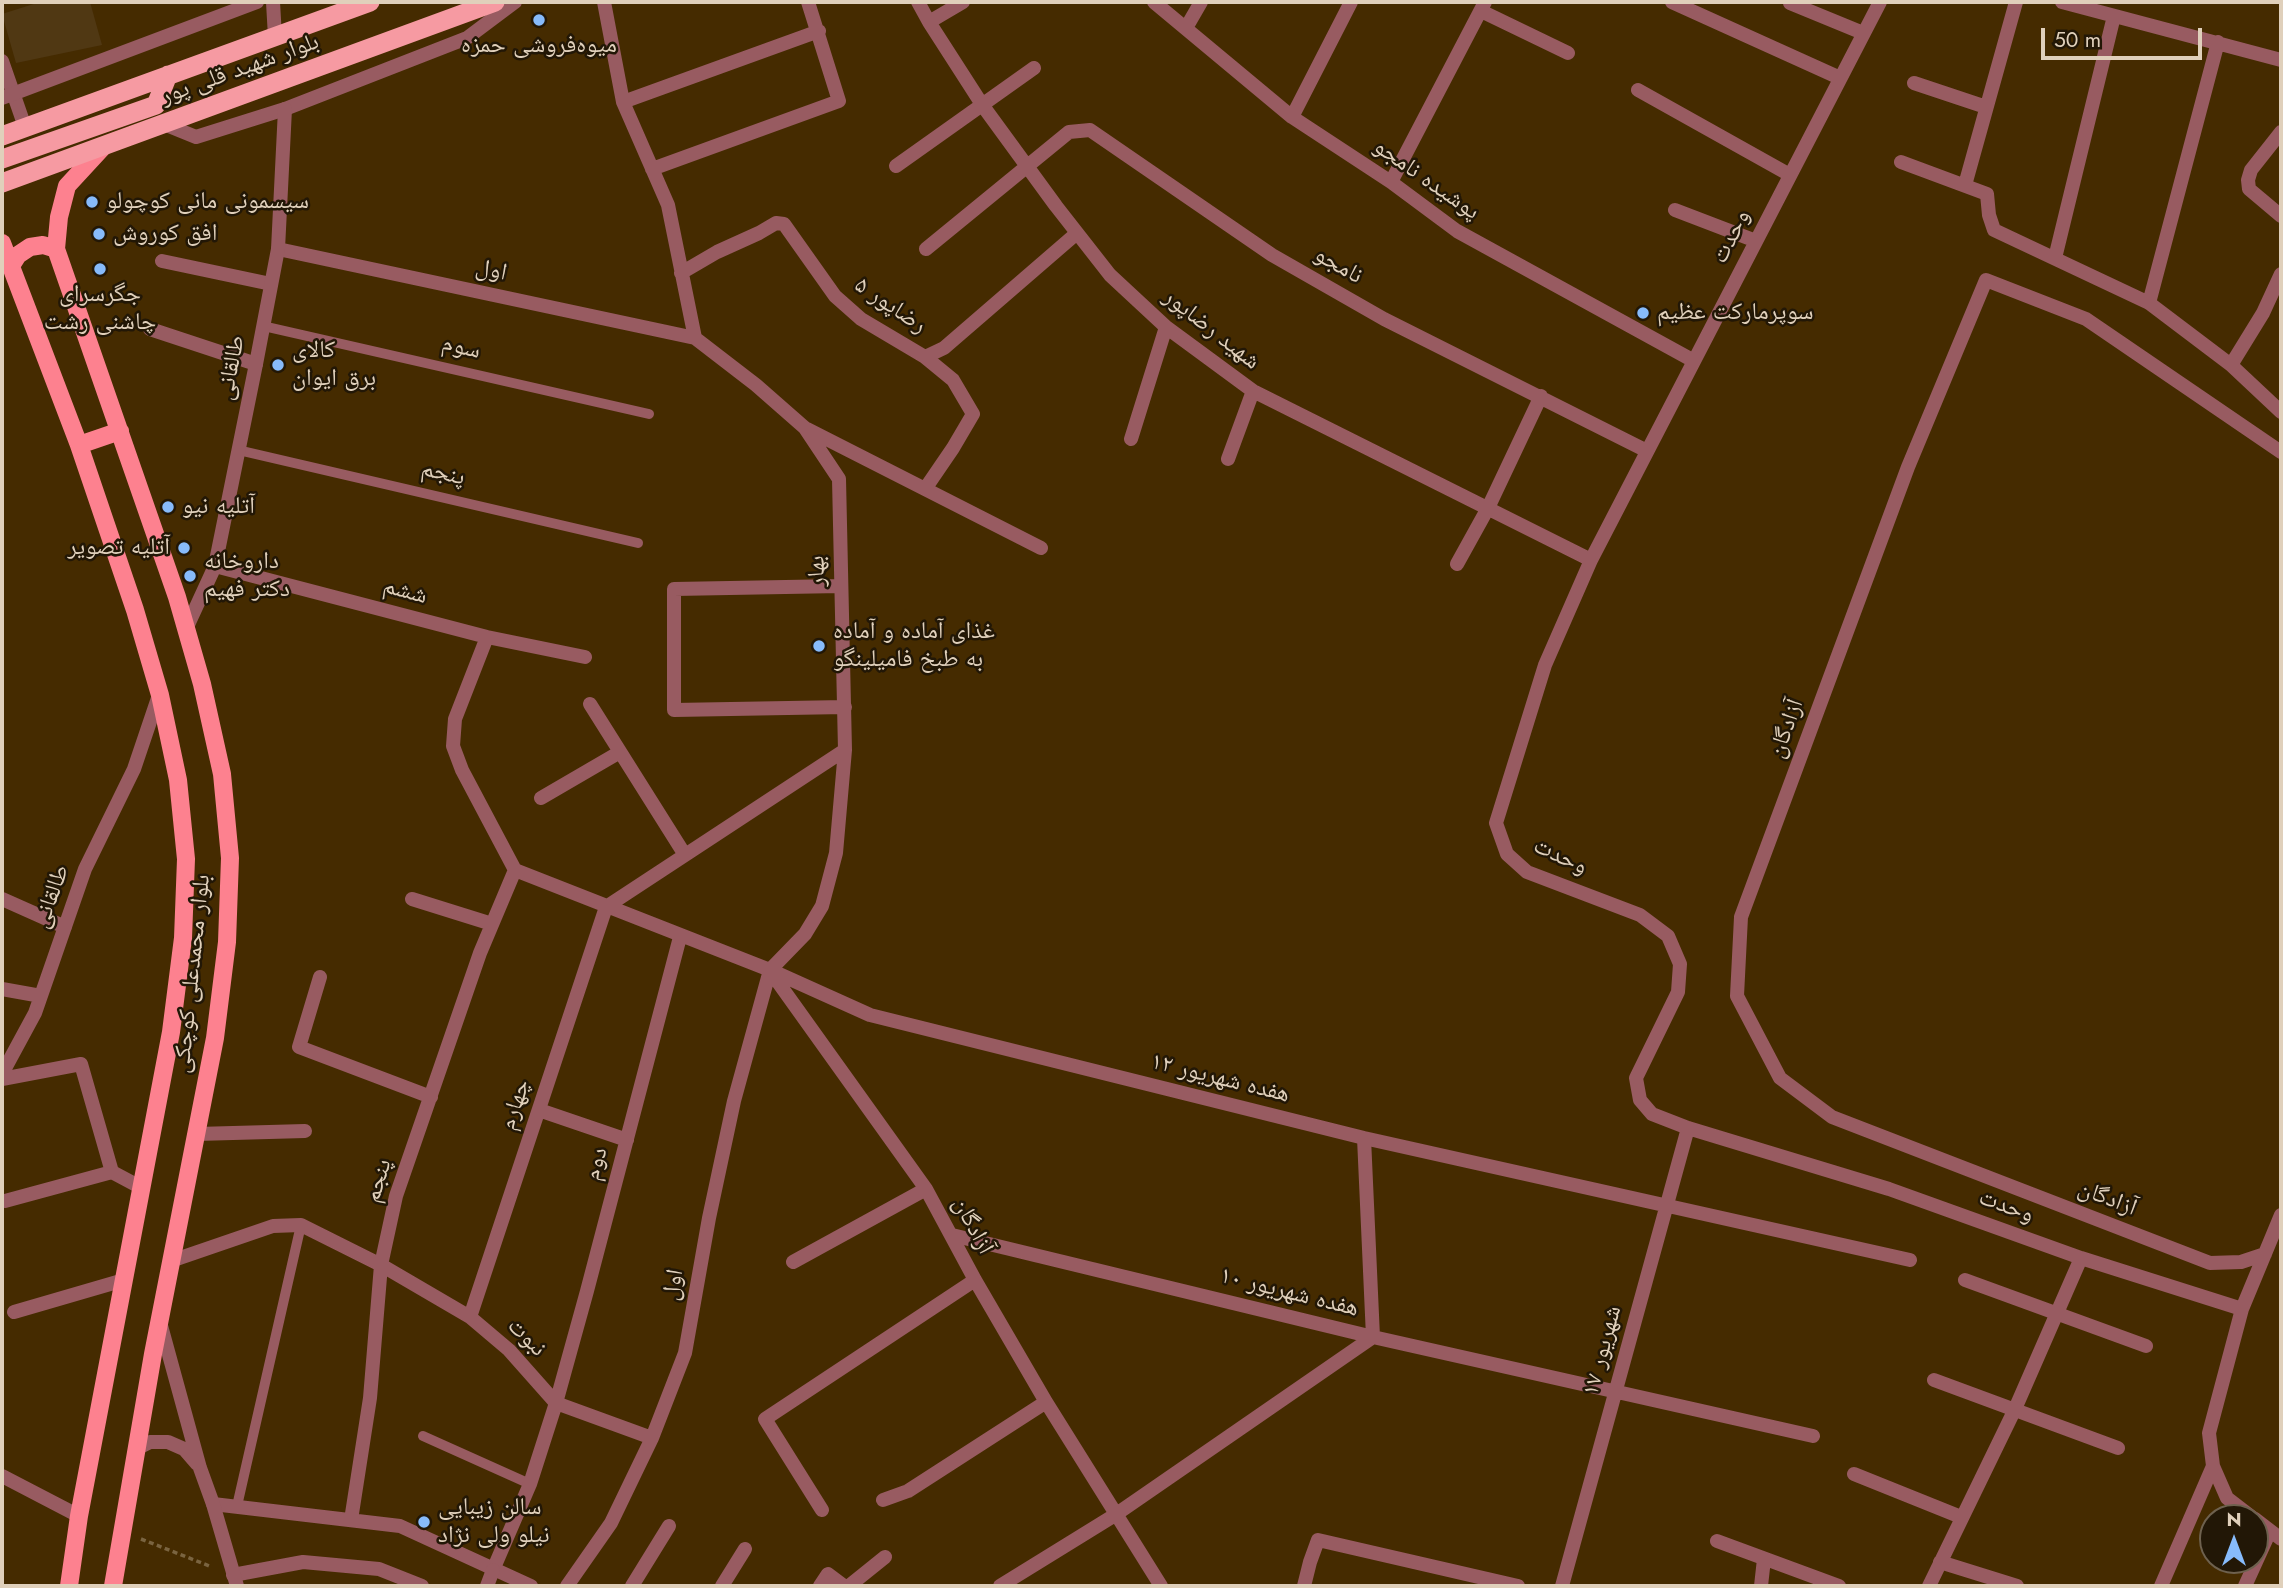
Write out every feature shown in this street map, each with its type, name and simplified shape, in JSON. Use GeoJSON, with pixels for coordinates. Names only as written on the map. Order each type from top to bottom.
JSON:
{"type":"FeatureCollection","features":[{"type":"Feature","properties":{"kind":"highway","name":"بلوار شهید قلی پور"},"geometry":{"type":"LineString","coordinates":[[2,136],[370,2]]}},
{"type":"Feature","properties":{"kind":"highway","name":"بلوار شهید قلی پور"},"geometry":{"type":"LineString","coordinates":[[2,183],[495,2]]}},
{"type":"Feature","properties":{"kind":"highway"},"geometry":{"type":"LineString","coordinates":[[2,159],[156,105],[168,75]]}},
{"type":"Feature","properties":{"kind":"main road","name":"بلوار محمدعلی کوچکی"},"geometry":{"type":"LineString","coordinates":[[103,147],[67,186],[59,217],[57,249],[120,431],[202,684],[222,774],[230,858],[225,954],[215,1038],[160,1320],[113,1586]]}},
{"type":"Feature","properties":{"kind":"main road","name":"بلوار محمدعلی کوچکی"},"geometry":{"type":"LineString","coordinates":[[2,243],[79,445],[135,610],[160,695],[178,780],[186,859],[183,938],[171,1032],[79,1516],[69,1586]]}},
{"type":"Feature","properties":{"kind":"main road"},"geometry":{"type":"LineString","coordinates":[[11,266],[18,255],[30,247],[43,245],[57,249]]}},
{"type":"Feature","properties":{"kind":"main road"},"geometry":{"type":"LineString","coordinates":[[79,445],[120,431]]}},
{"type":"Feature","properties":{"kind":"street"},"geometry":{"type":"LineString","coordinates":[[7,96],[257,2]]}},
{"type":"Feature","properties":{"kind":"street"},"geometry":{"type":"LineString","coordinates":[[273,2],[275,37]]}},
{"type":"Feature","properties":{"kind":"street"},"geometry":{"type":"LineString","coordinates":[[164,124],[196,137],[285,109],[467,38],[515,2]]}},
{"type":"Feature","properties":{"kind":"street"},"geometry":{"type":"LineString","coordinates":[[604,2],[623,102],[668,205],[695,338]]}},
{"type":"Feature","properties":{"kind":"street"},"geometry":{"type":"LineString","coordinates":[[652,169],[839,101],[808,2]]}},
{"type":"Feature","properties":{"kind":"street","name":"شهید رضاپور"},"geometry":{"type":"LineString","coordinates":[[918,2],[983,106],[1077,233],[1110,275],[1166,327],[1253,391],[1591,560]]}},
{"type":"Feature","properties":{"kind":"street"},"geometry":{"type":"LineString","coordinates":[[929,22],[963,2]]}},
{"type":"Feature","properties":{"kind":"street","name":"پوشیده نامجو"},"geometry":{"type":"LineString","coordinates":[[1154,2],[1292,117],[1391,183],[1457,232],[1694,361]]}},
{"type":"Feature","properties":{"kind":"street"},"geometry":{"type":"LineString","coordinates":[[1186,28],[1201,2]]}},
{"type":"Feature","properties":{"kind":"street"},"geometry":{"type":"LineString","coordinates":[[1292,117],[1351,2]]}},
{"type":"Feature","properties":{"kind":"street"},"geometry":{"type":"LineString","coordinates":[[1672,2],[1840,78]]}},
{"type":"Feature","properties":{"kind":"street","name":"وحدت"},"geometry":{"type":"LineString","coordinates":[[1880,2],[1591,560],[1545,665],[1496,823],[1507,854],[1527,872],[1640,915],[1668,936],[1680,964],[1678,992],[1636,1078],[1640,1100],[1652,1114],[1688,1128],[1889,1189],[2081,1258],[2242,1309]]}},
{"type":"Feature","properties":{"kind":"street"},"geometry":{"type":"LineString","coordinates":[[1965,185],[2016,2]]}},
{"type":"Feature","properties":{"kind":"street"},"geometry":{"type":"LineString","coordinates":[[2062,2],[2281,60]]}},
{"type":"Feature","properties":{"kind":"street"},"geometry":{"type":"LineString","coordinates":[[1790,3],[1863,33]]}},
{"type":"Feature","properties":{"kind":"street"},"geometry":{"type":"LineString","coordinates":[[1391,183],[1483,6],[1568,53]]}},
{"type":"Feature","properties":{"kind":"street"},"geometry":{"type":"LineString","coordinates":[[2055,258],[2115,16]]}},
{"type":"Feature","properties":{"kind":"street"},"geometry":{"type":"LineString","coordinates":[[623,102],[819,31]]}},
{"type":"Feature","properties":{"kind":"street"},"geometry":{"type":"LineString","coordinates":[[2149,303],[2218,42]]}},
{"type":"Feature","properties":{"kind":"street"},"geometry":{"type":"LineString","coordinates":[[2,61],[7,96],[25,127]]}},
{"type":"Feature","properties":{"kind":"street"},"geometry":{"type":"LineString","coordinates":[[896,166],[1034,68]]}},
{"type":"Feature","properties":{"kind":"street"},"geometry":{"type":"LineString","coordinates":[[1914,83],[1986,107]]}},
{"type":"Feature","properties":{"kind":"street"},"geometry":{"type":"LineString","coordinates":[[1638,90],[1790,175]]}},
{"type":"Feature","properties":{"kind":"street","name":"طالقانی"},"geometry":{"type":"LineString","coordinates":[[186,629],[215,566],[278,249],[285,109]]}},
{"type":"Feature","properties":{"kind":"street","name":"نامجو"},"geometry":{"type":"LineString","coordinates":[[926,249],[1069,132],[1090,130],[1272,255],[1384,319],[1647,451]]}},
{"type":"Feature","properties":{"kind":"street"},"geometry":{"type":"LineString","coordinates":[[2281,132],[2251,170],[2248,180],[2249,189],[2281,216]]}},
{"type":"Feature","properties":{"kind":"street"},"geometry":{"type":"LineString","coordinates":[[1900,162],[1987,194],[1994,230],[2149,303],[2231,365],[2281,412]]}},
{"type":"Feature","properties":{"kind":"street"},"geometry":{"type":"LineString","coordinates":[[1675,210],[1756,242]]}},
{"type":"Feature","properties":{"kind":"street","name":"رضاپور ۵"},"geometry":{"type":"LineString","coordinates":[[681,273],[776,223],[784,224],[835,296],[862,319],[925,357],[944,348],[1077,233]]}},
{"type":"Feature","properties":{"kind":"street","name":"اول"},"geometry":{"type":"LineString","coordinates":[[278,249],[695,338]]}},
{"type":"Feature","properties":{"kind":"street"},"geometry":{"type":"LineString","coordinates":[[162,261],[271,284]]}},
{"type":"Feature","properties":{"kind":"street"},"geometry":{"type":"LineString","coordinates":[[2231,365],[2263,313],[2281,274]]}},
{"type":"Feature","properties":{"kind":"street","name":"آزادگان"},"geometry":{"type":"LineString","coordinates":[[2265,1254],[2241,1262],[2210,1263],[1832,1117],[1780,1078],[1737,996],[1741,917],[1908,467],[1986,280],[2086,319],[2281,452]]}},
{"type":"Feature","properties":{"kind":"street"},"geometry":{"type":"LineString","coordinates":[[1131,439],[1166,327]]}},
{"type":"Feature","properties":{"kind":"street"},"geometry":{"type":"LineString","coordinates":[[150,329],[256,364]]}},
{"type":"Feature","properties":{"kind":"street","name":"بهار"},"geometry":{"type":"LineString","coordinates":[[695,338],[806,428],[839,479],[845,750],[836,853],[822,906],[806,934],[769,970]]}},
{"type":"Feature","properties":{"kind":"street"},"geometry":{"type":"LineString","coordinates":[[925,357],[953,380],[972,414],[925,489]]}},
{"type":"Feature","properties":{"kind":"street"},"geometry":{"type":"LineString","coordinates":[[1228,460],[1253,391]]}},
{"type":"Feature","properties":{"kind":"street"},"geometry":{"type":"LineString","coordinates":[[1457,564],[1488,508],[1541,396]]}},
{"type":"Feature","properties":{"kind":"street"},"geometry":{"type":"LineString","coordinates":[[806,428],[1041,548]]}},
{"type":"Feature","properties":{"kind":"street","name":"ششم"},"geometry":{"type":"LineString","coordinates":[[215,566],[487,637],[585,657]]}},
{"type":"Feature","properties":{"kind":"street"},"geometry":{"type":"LineString","coordinates":[[841,586],[674,589],[674,710],[845,707]]}},
{"type":"Feature","properties":{"kind":"street"},"geometry":{"type":"LineString","coordinates":[[487,637],[455,719],[453,747],[462,770],[515,870]]}},
{"type":"Feature","properties":{"kind":"street","name":"طالقانی"},"geometry":{"type":"LineString","coordinates":[[2,1076],[35,1013],[85,869],[134,769],[160,695]]}},
{"type":"Feature","properties":{"kind":"street"},"geometry":{"type":"LineString","coordinates":[[590,704],[685,855]]}},
{"type":"Feature","properties":{"kind":"street"},"geometry":{"type":"LineString","coordinates":[[606,907],[845,750]]}},
{"type":"Feature","properties":{"kind":"street"},"geometry":{"type":"LineString","coordinates":[[541,798],[620,752]]}},
{"type":"Feature","properties":{"kind":"street","name":"هفده شهریور ۱۲"},"geometry":{"type":"LineString","coordinates":[[515,870],[769,970],[870,1015],[1364,1138],[1910,1260]]}},
{"type":"Feature","properties":{"kind":"street","name":"پنجم"},"geometry":{"type":"LineString","coordinates":[[351,1520],[370,1398],[381,1265],[396,1196],[480,953],[515,870]]}},
{"type":"Feature","properties":{"kind":"street"},"geometry":{"type":"LineString","coordinates":[[2,899],[65,927]]}},
{"type":"Feature","properties":{"kind":"street"},"geometry":{"type":"LineString","coordinates":[[412,899],[492,925]]}},
{"type":"Feature","properties":{"kind":"street","name":"چهارم"},"geometry":{"type":"LineString","coordinates":[[470,1317],[606,907]]}},
{"type":"Feature","properties":{"kind":"street","name":"دوم"},"geometry":{"type":"LineString","coordinates":[[556,1403],[680,937]]}},
{"type":"Feature","properties":{"kind":"street","name":"اول"},"geometry":{"type":"LineString","coordinates":[[566,1586],[611,1523],[652,1438],[685,1353],[709,1218],[734,1101],[769,970]]}},
{"type":"Feature","properties":{"kind":"street","name":"آزادگان"},"geometry":{"type":"LineString","coordinates":[[769,970],[926,1189],[1046,1402],[1161,1586]]}},
{"type":"Feature","properties":{"kind":"street"},"geometry":{"type":"LineString","coordinates":[[320,977],[299,1047],[431,1097]]}},
{"type":"Feature","properties":{"kind":"street"},"geometry":{"type":"LineString","coordinates":[[2,989],[41,996]]}},
{"type":"Feature","properties":{"kind":"street"},"geometry":{"type":"LineString","coordinates":[[2,1076],[81,1063],[112,1172]]}},
{"type":"Feature","properties":{"kind":"street"},"geometry":{"type":"LineString","coordinates":[[538,1110],[627,1140]]}},
{"type":"Feature","properties":{"kind":"street","name":"۱۷ شهریور"},"geometry":{"type":"LineString","coordinates":[[1562,1586],[1688,1128]]}},
{"type":"Feature","properties":{"kind":"street"},"geometry":{"type":"LineString","coordinates":[[197,1133],[306,1131]]}},
{"type":"Feature","properties":{"kind":"street"},"geometry":{"type":"LineString","coordinates":[[1000,1586],[1115,1515],[1373,1337],[1364,1138]]}},
{"type":"Feature","properties":{"kind":"street"},"geometry":{"type":"LineString","coordinates":[[5,1201],[112,1172],[142,1188]]}},
{"type":"Feature","properties":{"kind":"street"},"geometry":{"type":"LineString","coordinates":[[793,1262],[926,1189]]}},
{"type":"Feature","properties":{"kind":"street"},"geometry":{"type":"LineString","coordinates":[[2235,1504],[2227,1498],[2213,1466],[2209,1433],[2242,1309],[2281,1215]]}},
{"type":"Feature","properties":{"kind":"street"},"geometry":{"type":"LineString","coordinates":[[171,1261],[273,1226],[302,1225]]}},
{"type":"Feature","properties":{"kind":"street","name":"نبوت"},"geometry":{"type":"LineString","coordinates":[[302,1225],[381,1265],[470,1317],[509,1350],[556,1403]]}},
{"type":"Feature","properties":{"kind":"street","name":"هفده شهریور ۱۰"},"geometry":{"type":"LineString","coordinates":[[952,1235],[1373,1337],[1814,1436]]}},
{"type":"Feature","properties":{"kind":"street"},"geometry":{"type":"LineString","coordinates":[[1929,1586],[2015,1409],[2081,1258]]}},
{"type":"Feature","properties":{"kind":"street"},"geometry":{"type":"LineString","coordinates":[[14,1312],[124,1280]]}},
{"type":"Feature","properties":{"kind":"street"},"geometry":{"type":"LineString","coordinates":[[822,1510],[765,1419],[975,1280]]}},
{"type":"Feature","properties":{"kind":"street"},"geometry":{"type":"LineString","coordinates":[[1965,1280],[2146,1346]]}},
{"type":"Feature","properties":{"kind":"street"},"geometry":{"type":"LineString","coordinates":[[160,1320],[200,1468],[235,1580],[303,1562],[379,1569],[422,1586]]}},
{"type":"Feature","properties":{"kind":"street"},"geometry":{"type":"LineString","coordinates":[[1934,1380],[2118,1448]]}},
{"type":"Feature","properties":{"kind":"street"},"geometry":{"type":"LineString","coordinates":[[883,1500],[908,1491],[1046,1402]]}},
{"type":"Feature","properties":{"kind":"street"},"geometry":{"type":"LineString","coordinates":[[487,1586],[530,1484],[556,1403],[652,1438]]}},
{"type":"Feature","properties":{"kind":"street"},"geometry":{"type":"LineString","coordinates":[[136,1449],[150,1442],[168,1442],[184,1449],[200,1468]]}},
{"type":"Feature","properties":{"kind":"street"},"geometry":{"type":"LineString","coordinates":[[2161,1586],[2213,1466]]}},
{"type":"Feature","properties":{"kind":"street"},"geometry":{"type":"LineString","coordinates":[[1854,1474],[1961,1517]]}},
{"type":"Feature","properties":{"kind":"street"},"geometry":{"type":"LineString","coordinates":[[2,1476],[79,1516]]}},
{"type":"Feature","properties":{"kind":"street"},"geometry":{"type":"LineString","coordinates":[[213,1504],[400,1526],[531,1586]]}},
{"type":"Feature","properties":{"kind":"street"},"geometry":{"type":"LineString","coordinates":[[632,1586],[669,1526]]}},
{"type":"Feature","properties":{"kind":"street"},"geometry":{"type":"LineString","coordinates":[[2245,1586],[2276,1535]]}},
{"type":"Feature","properties":{"kind":"street"},"geometry":{"type":"LineString","coordinates":[[1304,1586],[1318,1540],[1517,1586]]}},
{"type":"Feature","properties":{"kind":"street"},"geometry":{"type":"LineString","coordinates":[[1717,1541],[1806,1580],[1839,1586]]}},
{"type":"Feature","properties":{"kind":"street"},"geometry":{"type":"LineString","coordinates":[[722,1586],[745,1549]]}},
{"type":"Feature","properties":{"kind":"street"},"geometry":{"type":"LineString","coordinates":[[824,1580],[847,1586],[886,1558]]}},
{"type":"Feature","properties":{"kind":"street"},"geometry":{"type":"LineString","coordinates":[[1761,1586],[1763,1559]]}},
{"type":"Feature","properties":{"kind":"street"},"geometry":{"type":"LineString","coordinates":[[1940,1562],[2017,1586]]}},
{"type":"Feature","properties":{"kind":"lane","name":"سوم"},"geometry":{"type":"LineString","coordinates":[[263,326],[649,414]]}},
{"type":"Feature","properties":{"kind":"lane","name":"پنجم"},"geometry":{"type":"LineString","coordinates":[[238,450],[638,543]]}},
{"type":"Feature","properties":{"kind":"lane"},"geometry":{"type":"LineString","coordinates":[[237,1506],[302,1225]]}},
{"type":"Feature","properties":{"kind":"lane"},"geometry":{"type":"LineString","coordinates":[[423,1436],[530,1484]]}},
{"type":"Feature","properties":{"kind":"path"},"geometry":{"type":"LineString","coordinates":[[121,1531],[235,1580]]}},
{"type":"Feature","properties":{"kind":"shaded area"},"geometry":{"type":"Polygon","coordinates":[[[40,2],[90,2],[102,45],[16,63],[2,14],[40,2]]]}},
{"type":"Feature","properties":{"kind":"place","name":"میوه‌فروشی حمزه"},"geometry":{"type":"Point","coordinates":[539,20]}},
{"type":"Feature","properties":{"kind":"place","name":"سیسمونی مانی کوچولو"},"geometry":{"type":"Point","coordinates":[92,202]}},
{"type":"Feature","properties":{"kind":"place","name":"افق کوروش"},"geometry":{"type":"Point","coordinates":[99,234]}},
{"type":"Feature","properties":{"kind":"place","name":"جگرسرای چاشنی رشت"},"geometry":{"type":"Point","coordinates":[100,269]}},
{"type":"Feature","properties":{"kind":"place","name":"سوپرمارکت عظیم"},"geometry":{"type":"Point","coordinates":[1643,313]}},
{"type":"Feature","properties":{"kind":"place","name":"کالای برق ایوان"},"geometry":{"type":"Point","coordinates":[278,365]}},
{"type":"Feature","properties":{"kind":"place","name":"آتلیه نیو"},"geometry":{"type":"Point","coordinates":[168,507]}},
{"type":"Feature","properties":{"kind":"place","name":"آتلیه تصویر"},"geometry":{"type":"Point","coordinates":[184,548]}},
{"type":"Feature","properties":{"kind":"place","name":"داروخانه دکتر فهیم"},"geometry":{"type":"Point","coordinates":[190,576]}},
{"type":"Feature","properties":{"kind":"place","name":"غذای آماده و آماده به طبخ فامیلینگو"},"geometry":{"type":"Point","coordinates":[819,646]}},
{"type":"Feature","properties":{"kind":"place","name":"سالن زیبایی نیلو ولی نژاد"},"geometry":{"type":"Point","coordinates":[424,1522]}}]}
